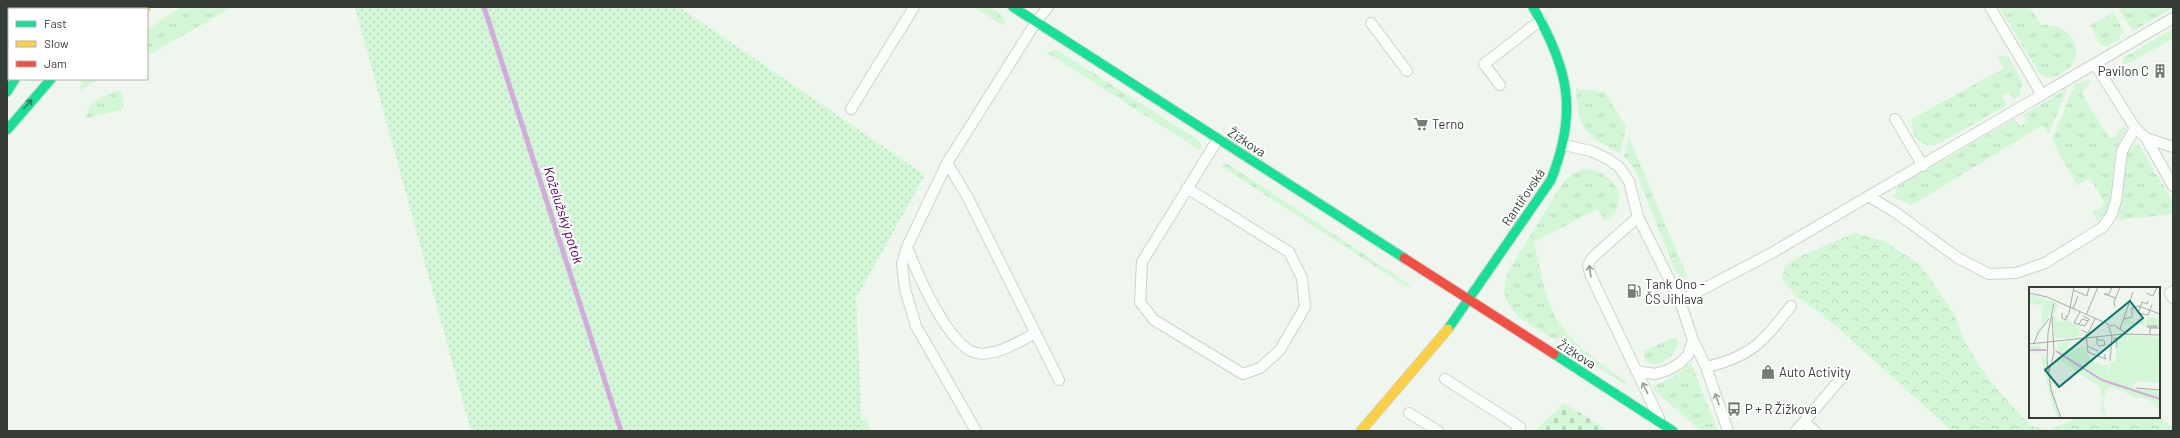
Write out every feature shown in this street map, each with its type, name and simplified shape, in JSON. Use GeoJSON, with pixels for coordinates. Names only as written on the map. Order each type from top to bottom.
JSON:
{"type":"FeatureCollection","features":[{"type":"Feature","properties":{"kind":"main road","name":"Žižkova"},"geometry":{"type":"LineString","coordinates":[[1013,7],[1673,431]]}},
{"type":"Feature","properties":{"kind":"main road","name":"Rantířovská"},"geometry":{"type":"LineString","coordinates":[[1467,300],[1551,180],[1558,166],[1564,144],[1568,101],[1566,83],[1555,45],[1533,7]]}},
{"type":"Feature","properties":{"kind":"main road"},"geometry":{"type":"LineString","coordinates":[[7,92],[14,80]]}},
{"type":"Feature","properties":{"kind":"main road"},"geometry":{"type":"LineString","coordinates":[[7,130],[50,80]]}},
{"type":"Feature","properties":{"kind":"main road"},"geometry":{"type":"LineString","coordinates":[[1361,431],[1444,337],[1467,300]]}},
{"type":"Feature","properties":{"kind":"lane"},"geometry":{"type":"LineString","coordinates":[[851,109],[914,7]]}},
{"type":"Feature","properties":{"kind":"lane"},"geometry":{"type":"LineString","coordinates":[[976,431],[916,326],[905,289],[902,264],[906,247],[947,163],[1036,22],[1048,7]]}},
{"type":"Feature","properties":{"kind":"lane"},"geometry":{"type":"LineString","coordinates":[[1990,7],[2042,95]]}},
{"type":"Feature","properties":{"kind":"lane"},"geometry":{"type":"LineString","coordinates":[[1680,301],[1770,254],[1870,197],[2173,18]]}},
{"type":"Feature","properties":{"kind":"lane"},"geometry":{"type":"LineString","coordinates":[[1500,85],[1484,64],[1541,20]]}},
{"type":"Feature","properties":{"kind":"lane"},"geometry":{"type":"LineString","coordinates":[[1371,23],[1408,71]]}},
{"type":"Feature","properties":{"kind":"lane"},"geometry":{"type":"LineString","coordinates":[[2095,64],[2135,128],[2146,138],[2173,186]]}},
{"type":"Feature","properties":{"kind":"lane"},"geometry":{"type":"LineString","coordinates":[[1895,119],[1923,166]]}},
{"type":"Feature","properties":{"kind":"lane"},"geometry":{"type":"LineString","coordinates":[[1870,197],[1896,212],[1958,258],[1989,274],[2016,273],[2045,263],[2103,228],[2111,216],[2116,200],[2122,151],[2135,128]]}},
{"type":"Feature","properties":{"kind":"lane"},"geometry":{"type":"LineString","coordinates":[[2146,138],[2173,147]]}},
{"type":"Feature","properties":{"kind":"lane"},"geometry":{"type":"LineString","coordinates":[[1187,188],[1289,252],[1302,278],[1305,307],[1280,350],[1260,368],[1243,374],[1154,320],[1140,302],[1142,262],[1187,188],[1218,139]]}},
{"type":"Feature","properties":{"kind":"lane"},"geometry":{"type":"LineString","coordinates":[[1564,144],[1591,151],[1608,159],[1618,167],[1629,181],[1638,217],[1680,301],[1693,340],[1706,367],[1728,431]]}},
{"type":"Feature","properties":{"kind":"lane"},"geometry":{"type":"LineString","coordinates":[[947,163],[968,198],[1034,334],[1059,380]]}},
{"type":"Feature","properties":{"kind":"lane"},"geometry":{"type":"LineString","coordinates":[[1638,217],[1593,257],[1588,265],[1590,274],[1662,423]]}},
{"type":"Feature","properties":{"kind":"lane"},"geometry":{"type":"LineString","coordinates":[[906,247],[917,272],[951,333],[963,346],[977,353],[995,351],[1034,334]]}},
{"type":"Feature","properties":{"kind":"lane"},"geometry":{"type":"LineString","coordinates":[[2173,291],[2170,293],[2173,298]]}},
{"type":"Feature","properties":{"kind":"lane"},"geometry":{"type":"LineString","coordinates":[[1706,367],[1725,363],[1758,346],[1791,306]]}},
{"type":"Feature","properties":{"kind":"lane"},"geometry":{"type":"LineString","coordinates":[[1636,371],[1655,374],[1668,370],[1680,363],[1688,355],[1693,340]]}},
{"type":"Feature","properties":{"kind":"lane"},"geometry":{"type":"LineString","coordinates":[[1796,431],[1844,376]]}},
{"type":"Feature","properties":{"kind":"lane"},"geometry":{"type":"LineString","coordinates":[[1445,379],[1520,427],[1516,431]]}},
{"type":"Feature","properties":{"kind":"lane"},"geometry":{"type":"LineString","coordinates":[[1409,413],[1438,431]]}},
{"type":"Feature","properties":{"kind":"lane"},"geometry":{"type":"LineString","coordinates":[[1804,422],[1816,431]]}},
{"type":"Feature","properties":{"kind":"green space"},"geometry":{"type":"Polygon","coordinates":[[[7,7],[44,7],[8,8],[7,68],[7,7]]]}},
{"type":"Feature","properties":{"kind":"green space"},"geometry":{"type":"Polygon","coordinates":[[[78,7],[123,7],[122,8],[78,7]]]}},
{"type":"Feature","properties":{"kind":"green space"},"geometry":{"type":"Polygon","coordinates":[[[181,7],[232,7],[148,55],[148,29],[181,7]]]}},
{"type":"Feature","properties":{"kind":"green space"},"geometry":{"type":"Polygon","coordinates":[[[355,7],[679,7],[925,175],[856,298],[862,431],[471,431],[355,7]]]}},
{"type":"Feature","properties":{"kind":"green space"},"geometry":{"type":"Polygon","coordinates":[[[974,7],[996,10],[1005,21],[1004,26],[974,7]]]}},
{"type":"Feature","properties":{"kind":"green space"},"geometry":{"type":"Polygon","coordinates":[[[1999,7],[2030,7],[2041,25],[2062,29],[2070,35],[2076,51],[2075,60],[2070,67],[2060,74],[2052,77],[2045,77],[2040,74],[1999,7]]]}},
{"type":"Feature","properties":{"kind":"green space"},"geometry":{"type":"Polygon","coordinates":[[[2122,7],[2173,8],[2133,31],[2119,9],[2122,7]]]}},
{"type":"Feature","properties":{"kind":"green space"},"geometry":{"type":"Polygon","coordinates":[[[2114,12],[2124,33],[2119,35],[2120,39],[2108,46],[2101,45],[2090,25],[2114,12]]]}},
{"type":"Feature","properties":{"kind":"green space"},"geometry":{"type":"Polygon","coordinates":[[[2173,29],[2173,38],[2132,62],[2123,64],[2123,58],[2173,29]]]}},
{"type":"Feature","properties":{"kind":"green space"},"geometry":{"type":"Polygon","coordinates":[[[1057,50],[1198,140],[1201,144],[1201,151],[1046,52],[1057,50]]]}},
{"type":"Feature","properties":{"kind":"green space"},"geometry":{"type":"Polygon","coordinates":[[[1997,55],[2009,57],[2022,81],[2020,95],[2014,100],[2009,92],[2002,96],[2007,105],[1936,145],[1920,142],[1914,135],[1912,119],[2004,68],[1997,55]]]}},
{"type":"Feature","properties":{"kind":"green space"},"geometry":{"type":"Polygon","coordinates":[[[82,80],[96,80],[80,91],[82,80]]]}},
{"type":"Feature","properties":{"kind":"green space"},"geometry":{"type":"Polygon","coordinates":[[[2091,80],[2082,94],[2110,139],[2116,135],[2125,124],[2126,130],[2116,149],[2109,210],[2097,221],[2092,212],[2101,208],[2105,203],[2090,178],[2077,186],[2052,140],[2075,84],[2091,80]]]}},
{"type":"Feature","properties":{"kind":"green space"},"geometry":{"type":"Polygon","coordinates":[[[1576,88],[1605,92],[1626,127],[1620,154],[1598,141],[1585,129],[1579,114],[1576,88]]]}},
{"type":"Feature","properties":{"kind":"green space"},"geometry":{"type":"Polygon","coordinates":[[[2067,89],[2049,134],[2043,125],[1912,205],[1893,197],[1898,186],[2015,119],[2020,126],[2027,122],[2023,115],[2067,89]]]}},
{"type":"Feature","properties":{"kind":"green space"},"geometry":{"type":"Polygon","coordinates":[[[121,90],[124,102],[121,110],[86,118],[90,106],[94,102],[103,96],[121,90]]]}},
{"type":"Feature","properties":{"kind":"green space"},"geometry":{"type":"Polygon","coordinates":[[[1629,137],[1688,279],[1681,277],[1676,272],[1635,170],[1624,156],[1629,137]]]}},
{"type":"Feature","properties":{"kind":"green space"},"geometry":{"type":"Polygon","coordinates":[[[2136,144],[2140,147],[2173,202],[2173,214],[2119,220],[2118,217],[2125,153],[2136,144]]]}},
{"type":"Feature","properties":{"kind":"green space"},"geometry":{"type":"Polygon","coordinates":[[[1226,163],[1412,286],[1407,287],[1221,166],[1226,163]]]}},
{"type":"Feature","properties":{"kind":"green space"},"geometry":{"type":"Polygon","coordinates":[[[1584,168],[1601,173],[1614,184],[1620,195],[1617,210],[1606,221],[1597,209],[1534,242],[1546,293],[1557,319],[1579,346],[1625,381],[1627,386],[1519,317],[1510,306],[1504,290],[1509,270],[1561,186],[1568,177],[1584,168]]]}},
{"type":"Feature","properties":{"kind":"green space"},"geometry":{"type":"Polygon","coordinates":[[[1855,233],[1884,241],[1920,265],[1953,311],[1964,341],[1981,368],[2001,394],[2031,426],[2050,430],[2076,418],[2159,418],[2171,426],[2173,431],[1952,431],[1830,321],[1797,296],[1782,280],[1785,266],[1798,257],[1855,233]]]}},
{"type":"Feature","properties":{"kind":"green space"},"geometry":{"type":"Polygon","coordinates":[[[1673,338],[1677,339],[1678,343],[1670,357],[1662,363],[1652,364],[1646,362],[1643,351],[1673,338]]]}},
{"type":"Feature","properties":{"kind":"green space"},"geometry":{"type":"Polygon","coordinates":[[[1691,363],[1718,431],[1701,431],[1654,390],[1654,386],[1672,378],[1691,363]]]}},
{"type":"Feature","properties":{"kind":"green space"},"geometry":{"type":"Polygon","coordinates":[[[1564,403],[1606,429],[1609,431],[1535,431],[1564,403]]]}},
{"type":"Feature","properties":{"kind":"green space"},"geometry":{"type":"Polygon","coordinates":[[[855,419],[867,420],[871,431],[843,431],[855,419]]]}},
{"type":"Feature","properties":{"kind":"waterway","name":"Koželužský potok"},"geometry":{"type":"LineString","coordinates":[[484,7],[621,431]]}},
{"type":"Feature","properties":{"kind":"traffic: fast"},"geometry":{"type":"LineString","coordinates":[[1013,7],[1404,258]]}},
{"type":"Feature","properties":{"kind":"traffic: fast"},"geometry":{"type":"LineString","coordinates":[[1448,329],[1551,180],[1559,156],[1565,133],[1567,112],[1566,91],[1562,71],[1555,51],[1533,7]]}},
{"type":"Feature","properties":{"kind":"traffic: fast"},"geometry":{"type":"LineString","coordinates":[[7,92],[14,80]]}},
{"type":"Feature","properties":{"kind":"traffic: fast"},"geometry":{"type":"LineString","coordinates":[[7,130],[50,80]]}},
{"type":"Feature","properties":{"kind":"traffic: fast"},"geometry":{"type":"LineString","coordinates":[[1554,354],[1673,431]]}},
{"type":"Feature","properties":{"kind":"traffic: slow"},"geometry":{"type":"LineString","coordinates":[[1361,431],[1448,329]]}},
{"type":"Feature","properties":{"kind":"traffic: jam"},"geometry":{"type":"LineString","coordinates":[[1404,258],[1554,354]]}},
{"type":"Feature","properties":{"kind":"place","name":"Pavilon C"},"geometry":{"type":"Point","coordinates":[2160,71]}},
{"type":"Feature","properties":{"kind":"place","name":"Terno"},"geometry":{"type":"Point","coordinates":[1421,124]}},
{"type":"Feature","properties":{"kind":"place","name":"Tank Ono - ČS Jihlava"},"geometry":{"type":"Point","coordinates":[1634,291]}},
{"type":"Feature","properties":{"kind":"place","name":"Auto Activity"},"geometry":{"type":"Point","coordinates":[1768,372]}},
{"type":"Feature","properties":{"kind":"place","name":"P + R Žižkova"},"geometry":{"type":"Point","coordinates":[1734,409]}}]}
